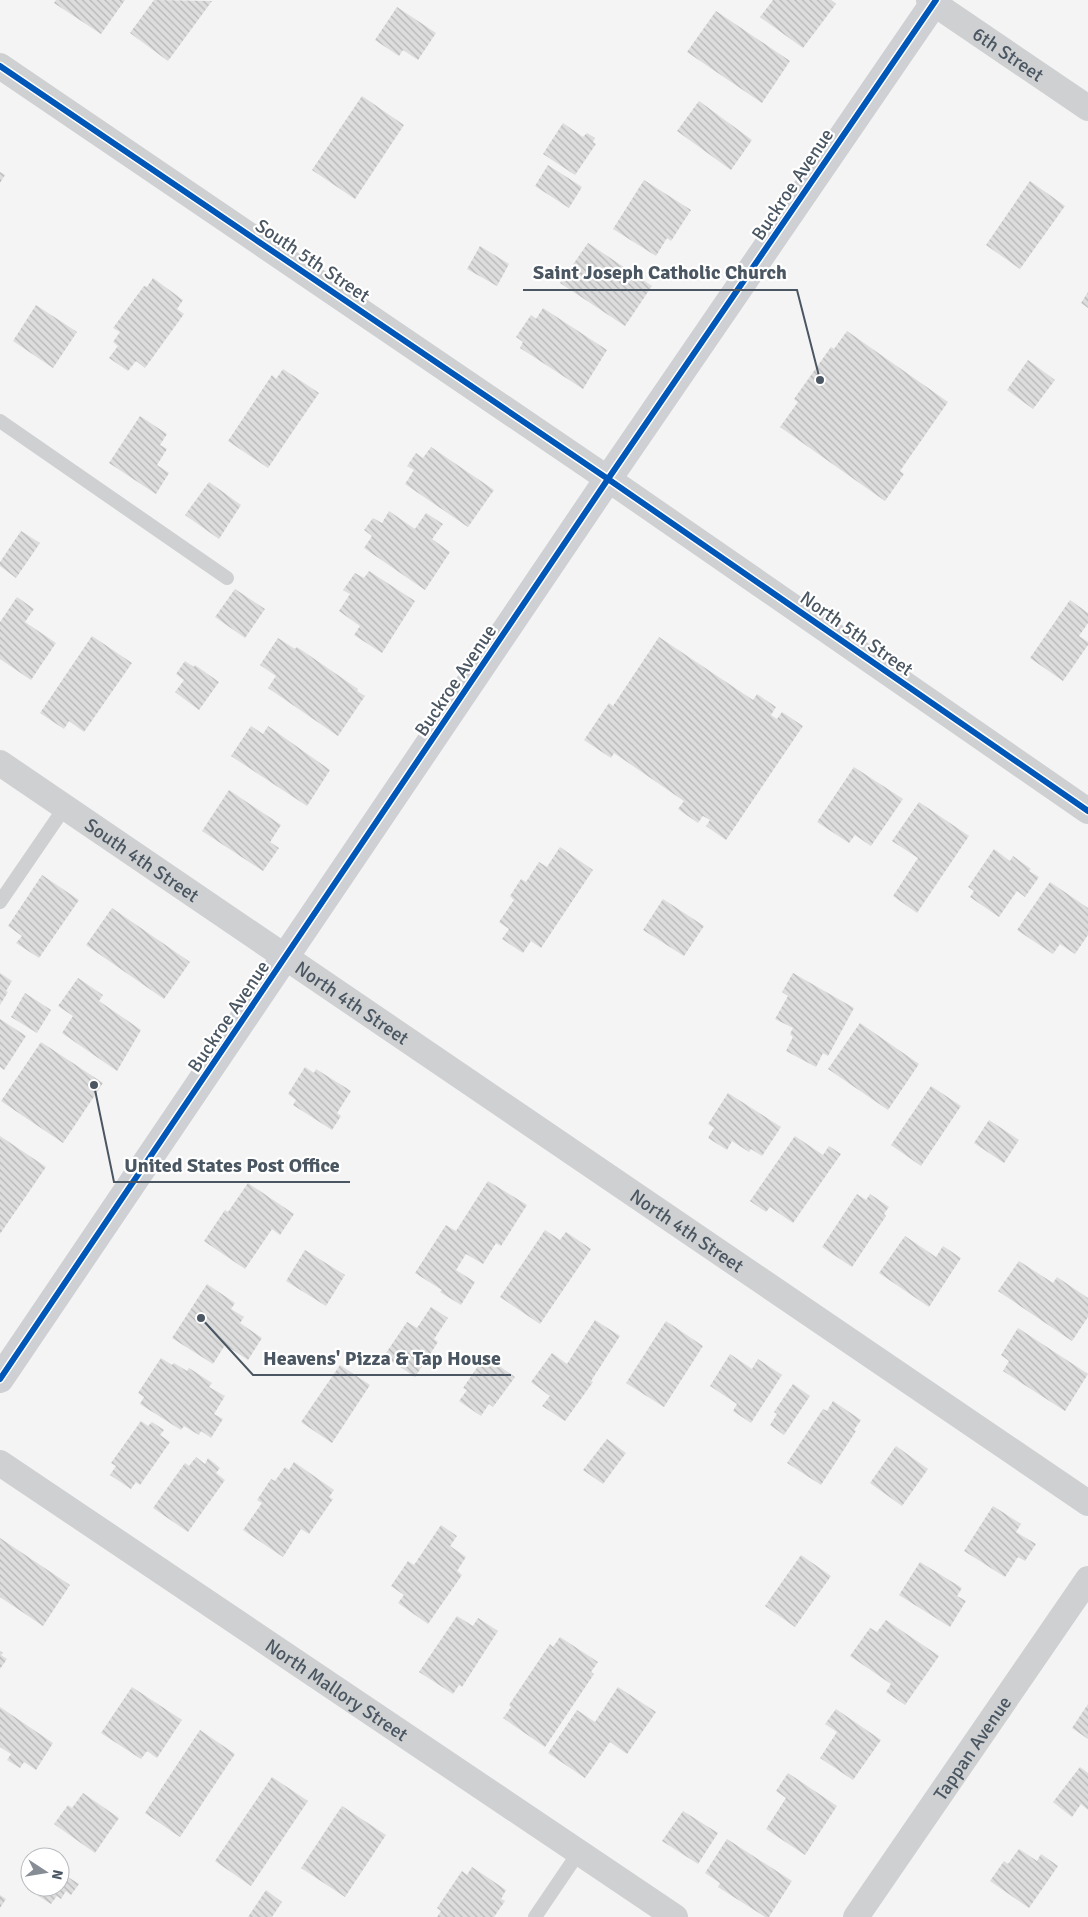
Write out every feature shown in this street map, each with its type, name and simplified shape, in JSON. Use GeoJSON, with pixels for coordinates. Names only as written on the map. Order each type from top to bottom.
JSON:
{"type":"FeatureCollection","features":[{"type":"Feature","properties":{"kind":"street","name":"6th Street"},"geometry":{"type":"LineString","coordinates":[[933,1],[1088,108]]}},
{"type":"Feature","properties":{"kind":"street","name":"Buckroe Avenue"},"geometry":{"type":"LineString","coordinates":[[0,1379],[933,1]]}},
{"type":"Feature","properties":{"kind":"street","name":"South 5th Street"},"geometry":{"type":"LineString","coordinates":[[0,66],[608,479]]}},
{"type":"Feature","properties":{"kind":"street","name":"North 5th Street"},"geometry":{"type":"LineString","coordinates":[[608,479],[1088,811]]}},
{"type":"Feature","properties":{"kind":"street","name":"South 4th Street"},"geometry":{"type":"LineString","coordinates":[[0,763],[286,957]]}},
{"type":"Feature","properties":{"kind":"street","name":"North 4th Street"},"geometry":{"type":"LineString","coordinates":[[286,957],[1088,1503]]}},
{"type":"Feature","properties":{"kind":"street","name":"North Mallory Street"},"geometry":{"type":"LineString","coordinates":[[0,1463],[675,1917]]}},
{"type":"Feature","properties":{"kind":"street","name":"Tappan Avenue"},"geometry":{"type":"LineString","coordinates":[[856,1917],[1088,1579]]}},
{"type":"Feature","properties":{"kind":"lane"},"geometry":{"type":"LineString","coordinates":[[0,421],[227,578]]}},
{"type":"Feature","properties":{"kind":"lane"},"geometry":{"type":"LineString","coordinates":[[0,902],[65,807]]}},
{"type":"Feature","properties":{"kind":"lane"},"geometry":{"type":"LineString","coordinates":[[535,1917],[579,1852]]}},
{"type":"Feature","properties":{"kind":"building"},"geometry":{"type":"Polygon","coordinates":[[[56,0],[125,0],[101,34],[54,3],[56,0]]]}},
{"type":"Feature","properties":{"kind":"building"},"geometry":{"type":"Polygon","coordinates":[[[154,0],[212,1],[168,61],[130,33],[154,0]]]}},
{"type":"Feature","properties":{"kind":"building"},"geometry":{"type":"Polygon","coordinates":[[[773,0],[831,0],[836,4],[803,48],[760,17],[773,0]]]}},
{"type":"Feature","properties":{"kind":"building"},"geometry":{"type":"Polygon","coordinates":[[[397,7],[436,33],[418,60],[403,50],[399,56],[375,40],[397,7]]]}},
{"type":"Feature","properties":{"kind":"building"},"geometry":{"type":"Polygon","coordinates":[[[716,11],[790,61],[762,103],[687,52],[716,11]]]}},
{"type":"Feature","properties":{"kind":"building"},"geometry":{"type":"Polygon","coordinates":[[[362,96],[404,125],[355,199],[312,170],[362,96]]]}},
{"type":"Feature","properties":{"kind":"building"},"geometry":{"type":"Polygon","coordinates":[[[699,101],[752,140],[731,170],[677,131],[699,101]]]}},
{"type":"Feature","properties":{"kind":"building"},"geometry":{"type":"Polygon","coordinates":[[[563,123],[583,137],[587,133],[595,138],[593,142],[596,144],[575,175],[543,154],[563,123]]]}},
{"type":"Feature","properties":{"kind":"building"},"geometry":{"type":"Polygon","coordinates":[[[548,165],[582,187],[569,208],[535,186],[548,165]]]}},
{"type":"Feature","properties":{"kind":"building"},"geometry":{"type":"Polygon","coordinates":[[[0,172],[5,175],[0,183],[0,172]]]}},
{"type":"Feature","properties":{"kind":"building"},"geometry":{"type":"Polygon","coordinates":[[[644,180],[691,210],[671,241],[667,238],[656,256],[613,229],[644,180]]]}},
{"type":"Feature","properties":{"kind":"building"},"geometry":{"type":"Polygon","coordinates":[[[1030,181],[1065,206],[1020,269],[986,245],[1030,181]]]}},
{"type":"Feature","properties":{"kind":"building"},"geometry":{"type":"Polygon","coordinates":[[[588,243],[652,286],[625,326],[560,283],[588,243]]]}},
{"type":"Feature","properties":{"kind":"building"},"geometry":{"type":"Polygon","coordinates":[[[480,246],[509,264],[497,286],[467,269],[480,246]]]}},
{"type":"Feature","properties":{"kind":"building"},"geometry":{"type":"Polygon","coordinates":[[[153,278],[183,300],[177,309],[184,314],[145,368],[136,361],[128,371],[109,358],[118,346],[113,342],[120,332],[113,328],[144,286],[147,287],[153,278]]]}},
{"type":"Feature","properties":{"kind":"building"},"geometry":{"type":"Polygon","coordinates":[[[1088,292],[1088,308],[1081,303],[1088,292]]]}},
{"type":"Feature","properties":{"kind":"building"},"geometry":{"type":"Polygon","coordinates":[[[36,305],[77,332],[53,368],[13,341],[36,305]]]}},
{"type":"Feature","properties":{"kind":"building"},"geometry":{"type":"Polygon","coordinates":[[[543,308],[607,350],[583,389],[520,348],[523,342],[516,337],[531,315],[536,319],[543,308]]]}},
{"type":"Feature","properties":{"kind":"building"},"geometry":{"type":"Polygon","coordinates":[[[847,331],[948,402],[900,471],[904,474],[885,501],[780,427],[798,402],[794,399],[831,347],[834,349],[847,331]]]}},
{"type":"Feature","properties":{"kind":"building"},"geometry":{"type":"Polygon","coordinates":[[[1028,360],[1055,380],[1033,409],[1007,390],[1028,360]]]}},
{"type":"Feature","properties":{"kind":"building"},"geometry":{"type":"Polygon","coordinates":[[[283,369],[319,393],[268,468],[228,441],[272,375],[276,379],[283,369]]]}},
{"type":"Feature","properties":{"kind":"building"},"geometry":{"type":"Polygon","coordinates":[[[140,416],[167,434],[160,445],[167,449],[157,465],[169,473],[156,494],[109,463],[140,416]]]}},
{"type":"Feature","properties":{"kind":"building"},"geometry":{"type":"Polygon","coordinates":[[[431,447],[494,490],[468,527],[405,484],[414,470],[407,466],[416,453],[423,458],[431,447]]]}},
{"type":"Feature","properties":{"kind":"building"},"geometry":{"type":"Polygon","coordinates":[[[209,482],[241,505],[219,539],[185,515],[209,482]]]}},
{"type":"Feature","properties":{"kind":"building"},"geometry":{"type":"Polygon","coordinates":[[[389,511],[415,529],[426,513],[443,524],[432,539],[450,552],[425,590],[364,548],[372,536],[364,530],[373,518],[382,523],[389,511]]]}},
{"type":"Feature","properties":{"kind":"building"},"geometry":{"type":"Polygon","coordinates":[[[21,531],[40,543],[16,578],[0,566],[0,562],[21,531]]]}},
{"type":"Feature","properties":{"kind":"building"},"geometry":{"type":"Polygon","coordinates":[[[369,571],[415,601],[382,653],[354,635],[360,626],[339,611],[350,594],[343,590],[355,573],[364,578],[369,571]]]}},
{"type":"Feature","properties":{"kind":"building"},"geometry":{"type":"Polygon","coordinates":[[[235,589],[265,609],[245,638],[215,617],[235,589]]]}},
{"type":"Feature","properties":{"kind":"building"},"geometry":{"type":"Polygon","coordinates":[[[17,597],[34,609],[25,622],[56,643],[31,680],[0,659],[0,622],[17,597]]]}},
{"type":"Feature","properties":{"kind":"building"},"geometry":{"type":"Polygon","coordinates":[[[1070,600],[1088,613],[1088,623],[1079,636],[1088,642],[1088,645],[1063,681],[1030,658],[1070,600]]]}},
{"type":"Feature","properties":{"kind":"building"},"geometry":{"type":"Polygon","coordinates":[[[92,636],[132,663],[84,732],[69,721],[64,729],[40,713],[92,636]]]}},
{"type":"Feature","properties":{"kind":"building"},"geometry":{"type":"Polygon","coordinates":[[[659,637],[753,700],[757,694],[776,707],[771,715],[777,719],[782,712],[803,726],[726,840],[706,826],[710,820],[703,816],[698,823],[678,809],[684,801],[614,753],[611,758],[584,740],[609,703],[613,706],[659,637]]]}},
{"type":"Feature","properties":{"kind":"building"},"geometry":{"type":"Polygon","coordinates":[[[278,638],[295,649],[297,647],[358,689],[357,691],[365,696],[338,736],[268,688],[276,676],[260,665],[278,638]]]}},
{"type":"Feature","properties":{"kind":"building"},"geometry":{"type":"Polygon","coordinates":[[[185,661],[194,667],[195,665],[219,682],[199,710],[175,692],[184,680],[176,674],[185,661]]]}},
{"type":"Feature","properties":{"kind":"building"},"geometry":{"type":"Polygon","coordinates":[[[251,726],[263,734],[268,726],[330,770],[307,806],[231,756],[251,726]]]}},
{"type":"Feature","properties":{"kind":"building"},"geometry":{"type":"Polygon","coordinates":[[[854,767],[903,799],[871,846],[855,835],[849,843],[817,822],[854,767]]]}},
{"type":"Feature","properties":{"kind":"building"},"geometry":{"type":"Polygon","coordinates":[[[229,790],[281,825],[270,842],[279,848],[263,871],[202,831],[229,790]]]}},
{"type":"Feature","properties":{"kind":"building"},"geometry":{"type":"Polygon","coordinates":[[[919,802],[969,836],[917,913],[893,896],[918,858],[892,841],[919,802]]]}},
{"type":"Feature","properties":{"kind":"building"},"geometry":{"type":"Polygon","coordinates":[[[560,847],[593,870],[541,948],[531,941],[523,953],[502,939],[509,929],[499,922],[514,900],[510,896],[521,879],[526,882],[539,862],[547,867],[560,847]]]}},
{"type":"Feature","properties":{"kind":"building"},"geometry":{"type":"Polygon","coordinates":[[[994,849],[1010,861],[1013,856],[1031,869],[1029,871],[1039,877],[1025,897],[1017,891],[999,917],[970,897],[974,891],[968,887],[994,849]]]}},
{"type":"Feature","properties":{"kind":"building"},"geometry":{"type":"Polygon","coordinates":[[[42,875],[79,900],[39,958],[16,943],[22,936],[8,926],[42,875]]]}},
{"type":"Feature","properties":{"kind":"building"},"geometry":{"type":"Polygon","coordinates":[[[1050,882],[1088,908],[1088,935],[1075,954],[1060,944],[1053,954],[1017,930],[1050,882]]]}},
{"type":"Feature","properties":{"kind":"building"},"geometry":{"type":"Polygon","coordinates":[[[663,899],[704,926],[684,956],[643,930],[663,899]]]}},
{"type":"Feature","properties":{"kind":"building"},"geometry":{"type":"Polygon","coordinates":[[[112,908],[190,962],[164,999],[86,945],[112,908]]]}},
{"type":"Feature","properties":{"kind":"building"},"geometry":{"type":"Polygon","coordinates":[[[0,973],[12,981],[0,1005],[0,973]]]}},
{"type":"Feature","properties":{"kind":"building"},"geometry":{"type":"Polygon","coordinates":[[[793,973],[854,1008],[828,1056],[823,1053],[816,1067],[786,1051],[793,1037],[790,1034],[793,1028],[775,1019],[788,996],[782,992],[793,973]]]}},
{"type":"Feature","properties":{"kind":"building"},"geometry":{"type":"Polygon","coordinates":[[[78,978],[103,995],[99,1001],[141,1030],[117,1071],[62,1033],[73,1016],[58,1006],[78,978]]]}},
{"type":"Feature","properties":{"kind":"building"},"geometry":{"type":"Polygon","coordinates":[[[25,993],[51,1010],[37,1033],[11,1017],[25,993]]]}},
{"type":"Feature","properties":{"kind":"building"},"geometry":{"type":"Polygon","coordinates":[[[0,1019],[26,1036],[4,1070],[0,1067],[0,1019]]]}},
{"type":"Feature","properties":{"kind":"building"},"geometry":{"type":"Polygon","coordinates":[[[860,1023],[919,1064],[888,1110],[828,1069],[860,1023]]]}},
{"type":"Feature","properties":{"kind":"building"},"geometry":{"type":"Polygon","coordinates":[[[41,1042],[103,1083],[63,1143],[1,1101],[41,1042]]]}},
{"type":"Feature","properties":{"kind":"building"},"geometry":{"type":"Polygon","coordinates":[[[305,1067],[314,1073],[316,1069],[351,1091],[337,1113],[341,1116],[332,1130],[293,1105],[296,1100],[288,1094],[305,1067]]]}},
{"type":"Feature","properties":{"kind":"building"},"geometry":{"type":"Polygon","coordinates":[[[931,1086],[961,1106],[921,1166],[891,1145],[931,1086]]]}},
{"type":"Feature","properties":{"kind":"building"},"geometry":{"type":"Polygon","coordinates":[[[728,1093],[781,1127],[762,1156],[751,1149],[749,1152],[732,1141],[727,1150],[708,1138],[714,1128],[708,1124],[728,1093]]]}},
{"type":"Feature","properties":{"kind":"building"},"geometry":{"type":"Polygon","coordinates":[[[989,1120],[1019,1140],[1004,1163],[974,1143],[989,1120]]]}},
{"type":"Feature","properties":{"kind":"building"},"geometry":{"type":"Polygon","coordinates":[[[0,1136],[46,1167],[0,1234],[0,1136]]]}},
{"type":"Feature","properties":{"kind":"building"},"geometry":{"type":"Polygon","coordinates":[[[795,1136],[823,1155],[829,1146],[841,1154],[793,1223],[770,1207],[766,1212],[750,1201],[795,1136]]]}},
{"type":"Feature","properties":{"kind":"building"},"geometry":{"type":"Polygon","coordinates":[[[488,1181],[527,1205],[501,1246],[496,1243],[483,1264],[466,1254],[456,1270],[475,1282],[461,1305],[415,1273],[446,1225],[456,1231],[488,1181]]]}},
{"type":"Feature","properties":{"kind":"building"},"geometry":{"type":"Polygon","coordinates":[[[248,1183],[294,1214],[280,1235],[272,1229],[245,1269],[204,1241],[225,1210],[228,1212],[248,1183]]]}},
{"type":"Feature","properties":{"kind":"building"},"geometry":{"type":"Polygon","coordinates":[[[857,1194],[866,1200],[870,1194],[889,1207],[884,1214],[886,1216],[852,1267],[822,1247],[857,1194]]]}},
{"type":"Feature","properties":{"kind":"building"},"geometry":{"type":"Polygon","coordinates":[[[545,1230],[560,1240],[566,1232],[591,1249],[540,1324],[500,1297],[545,1230]]]}},
{"type":"Feature","properties":{"kind":"building"},"geometry":{"type":"Polygon","coordinates":[[[905,1236],[936,1257],[943,1246],[961,1258],[929,1307],[879,1273],[905,1236]]]}},
{"type":"Feature","properties":{"kind":"building"},"geometry":{"type":"Polygon","coordinates":[[[305,1250],[345,1275],[326,1306],[286,1281],[305,1250]]]}},
{"type":"Feature","properties":{"kind":"building"},"geometry":{"type":"Polygon","coordinates":[[[1019,1261],[1053,1283],[1057,1277],[1088,1298],[1088,1317],[1072,1341],[998,1291],[1019,1261]]]}},
{"type":"Feature","properties":{"kind":"building"},"geometry":{"type":"Polygon","coordinates":[[[207,1284],[235,1303],[231,1309],[244,1317],[240,1323],[262,1338],[248,1360],[225,1345],[213,1364],[172,1338],[207,1284]]]}},
{"type":"Feature","properties":{"kind":"building"},"geometry":{"type":"Polygon","coordinates":[[[431,1307],[448,1318],[434,1339],[438,1342],[415,1377],[384,1356],[407,1322],[417,1328],[431,1307]]]}},
{"type":"Feature","properties":{"kind":"building"},"geometry":{"type":"Polygon","coordinates":[[[595,1320],[620,1336],[591,1381],[593,1382],[565,1421],[542,1406],[550,1396],[531,1382],[552,1353],[567,1364],[595,1320]]]}},
{"type":"Feature","properties":{"kind":"building"},"geometry":{"type":"Polygon","coordinates":[[[666,1321],[703,1346],[664,1407],[626,1383],[666,1321]]]}},
{"type":"Feature","properties":{"kind":"building"},"geometry":{"type":"Polygon","coordinates":[[[1018,1328],[1088,1374],[1065,1411],[1003,1371],[1009,1361],[1001,1355],[1018,1328]]]}},
{"type":"Feature","properties":{"kind":"building"},"geometry":{"type":"Polygon","coordinates":[[[730,1354],[752,1369],[758,1359],[782,1375],[751,1423],[733,1411],[737,1404],[710,1386],[730,1354]]]}},
{"type":"Feature","properties":{"kind":"building"},"geometry":{"type":"Polygon","coordinates":[[[485,1356],[515,1377],[493,1407],[489,1404],[481,1416],[459,1401],[467,1390],[463,1388],[485,1356]]]}},
{"type":"Feature","properties":{"kind":"building"},"geometry":{"type":"Polygon","coordinates":[[[161,1358],[187,1371],[189,1368],[212,1383],[209,1387],[225,1396],[214,1414],[223,1419],[211,1438],[201,1431],[199,1435],[184,1426],[181,1430],[140,1404],[144,1397],[138,1393],[161,1358]]]}},
{"type":"Feature","properties":{"kind":"building"},"geometry":{"type":"Polygon","coordinates":[[[340,1365],[370,1385],[332,1443],[301,1422],[340,1365]]]}},
{"type":"Feature","properties":{"kind":"building"},"geometry":{"type":"Polygon","coordinates":[[[793,1384],[810,1396],[784,1435],[770,1425],[777,1414],[774,1412],[793,1384]]]}},
{"type":"Feature","properties":{"kind":"building"},"geometry":{"type":"Polygon","coordinates":[[[833,1401],[861,1420],[854,1430],[856,1431],[821,1485],[787,1463],[823,1409],[827,1411],[833,1401]]]}},
{"type":"Feature","properties":{"kind":"building"},"geometry":{"type":"Polygon","coordinates":[[[141,1421],[148,1426],[152,1422],[164,1430],[160,1435],[170,1442],[140,1485],[136,1482],[131,1489],[110,1475],[116,1466],[111,1463],[141,1421]]]}},
{"type":"Feature","properties":{"kind":"building"},"geometry":{"type":"Polygon","coordinates":[[[607,1439],[626,1453],[603,1484],[583,1470],[607,1439]]]}},
{"type":"Feature","properties":{"kind":"building"},"geometry":{"type":"Polygon","coordinates":[[[896,1446],[928,1469],[902,1506],[870,1483],[896,1446]]]}},
{"type":"Feature","properties":{"kind":"building"},"geometry":{"type":"Polygon","coordinates":[[[196,1457],[205,1464],[208,1458],[220,1468],[216,1473],[225,1480],[188,1532],[153,1508],[185,1463],[189,1466],[196,1457]]]}},
{"type":"Feature","properties":{"kind":"building"},"geometry":{"type":"Polygon","coordinates":[[[294,1462],[334,1490],[329,1497],[333,1499],[309,1534],[301,1529],[283,1557],[243,1530],[262,1503],[257,1500],[271,1479],[275,1481],[285,1467],[289,1470],[294,1462]]]}},
{"type":"Feature","properties":{"kind":"building"},"geometry":{"type":"Polygon","coordinates":[[[993,1506],[1021,1524],[1016,1532],[1036,1544],[1025,1561],[1018,1557],[1005,1577],[964,1551],[993,1506]]]}},
{"type":"Feature","properties":{"kind":"building"},"geometry":{"type":"Polygon","coordinates":[[[441,1525],[457,1536],[450,1546],[466,1557],[457,1571],[462,1575],[428,1624],[398,1603],[404,1595],[391,1586],[408,1561],[414,1565],[441,1525]]]}},
{"type":"Feature","properties":{"kind":"building"},"geometry":{"type":"Polygon","coordinates":[[[0,1538],[70,1585],[43,1626],[0,1597],[0,1538]]]}},
{"type":"Feature","properties":{"kind":"building"},"geometry":{"type":"Polygon","coordinates":[[[801,1555],[831,1576],[795,1627],[765,1606],[801,1555]]]}},
{"type":"Feature","properties":{"kind":"building"},"geometry":{"type":"Polygon","coordinates":[[[920,1562],[962,1588],[957,1596],[966,1601],[950,1627],[899,1595],[920,1562]]]}},
{"type":"Feature","properties":{"kind":"building"},"geometry":{"type":"Polygon","coordinates":[[[457,1616],[473,1626],[478,1618],[498,1631],[462,1687],[459,1685],[453,1694],[419,1672],[457,1616]]]}},
{"type":"Feature","properties":{"kind":"building"},"geometry":{"type":"Polygon","coordinates":[[[886,1620],[939,1656],[905,1705],[886,1692],[891,1684],[850,1656],[870,1628],[877,1632],[886,1620]]]}},
{"type":"Feature","properties":{"kind":"building"},"geometry":{"type":"Polygon","coordinates":[[[560,1637],[598,1662],[591,1672],[594,1674],[545,1747],[503,1718],[511,1707],[509,1705],[550,1644],[553,1647],[560,1637]]]}},
{"type":"Feature","properties":{"kind":"building"},"geometry":{"type":"Polygon","coordinates":[[[0,1651],[3,1653],[1,1655],[7,1659],[0,1669],[0,1651]]]}},
{"type":"Feature","properties":{"kind":"building"},"geometry":{"type":"Polygon","coordinates":[[[132,1687],[182,1720],[157,1758],[147,1751],[141,1759],[101,1733],[132,1687]]]}},
{"type":"Feature","properties":{"kind":"building"},"geometry":{"type":"Polygon","coordinates":[[[618,1687],[656,1712],[627,1754],[610,1742],[585,1778],[548,1753],[577,1710],[595,1722],[618,1687]]]}},
{"type":"Feature","properties":{"kind":"building"},"geometry":{"type":"Polygon","coordinates":[[[1088,1704],[1088,1739],[1072,1728],[1088,1704]]]}},
{"type":"Feature","properties":{"kind":"building"},"geometry":{"type":"Polygon","coordinates":[[[0,1707],[53,1743],[36,1770],[24,1762],[20,1768],[7,1760],[11,1754],[0,1747],[0,1707]]]}},
{"type":"Feature","properties":{"kind":"building"},"geometry":{"type":"Polygon","coordinates":[[[836,1709],[881,1740],[853,1780],[820,1758],[837,1732],[825,1724],[836,1709]]]}},
{"type":"Feature","properties":{"kind":"building"},"geometry":{"type":"Polygon","coordinates":[[[200,1730],[235,1754],[180,1837],[145,1813],[200,1730]]]}},
{"type":"Feature","properties":{"kind":"building"},"geometry":{"type":"Polygon","coordinates":[[[1080,1767],[1088,1773],[1088,1810],[1081,1804],[1072,1817],[1053,1802],[1080,1767]]]}},
{"type":"Feature","properties":{"kind":"building"},"geometry":{"type":"Polygon","coordinates":[[[788,1773],[837,1806],[805,1855],[766,1829],[786,1798],[776,1791],[788,1773]]]}},
{"type":"Feature","properties":{"kind":"building"},"geometry":{"type":"Polygon","coordinates":[[[272,1777],[308,1801],[251,1886],[215,1861],[272,1777]]]}},
{"type":"Feature","properties":{"kind":"building"},"geometry":{"type":"Polygon","coordinates":[[[83,1793],[119,1818],[95,1853],[54,1824],[68,1805],[72,1808],[83,1793]]]}},
{"type":"Feature","properties":{"kind":"building"},"geometry":{"type":"Polygon","coordinates":[[[342,1806],[386,1835],[345,1897],[301,1868],[342,1806]]]}},
{"type":"Feature","properties":{"kind":"building"},"geometry":{"type":"Polygon","coordinates":[[[683,1811],[718,1833],[698,1864],[662,1841],[683,1811]]]}},
{"type":"Feature","properties":{"kind":"building"},"geometry":{"type":"Polygon","coordinates":[[[727,1839],[792,1881],[769,1917],[765,1917],[718,1887],[720,1883],[705,1873],[727,1839]]]}},
{"type":"Feature","properties":{"kind":"building"},"geometry":{"type":"Polygon","coordinates":[[[1019,1849],[1037,1861],[1041,1854],[1058,1866],[1029,1908],[990,1881],[1004,1861],[1008,1864],[1019,1849]]]}},
{"type":"Feature","properties":{"kind":"building"},"geometry":{"type":"Polygon","coordinates":[[[472,1867],[506,1890],[501,1899],[505,1901],[494,1917],[437,1917],[441,1911],[437,1908],[462,1871],[467,1875],[472,1867]]]}},
{"type":"Feature","properties":{"kind":"building"},"geometry":{"type":"Polygon","coordinates":[[[70,1878],[79,1884],[70,1894],[70,1878]]]}},
{"type":"Feature","properties":{"kind":"building"},"geometry":{"type":"Polygon","coordinates":[[[266,1890],[282,1902],[272,1917],[248,1917],[266,1890]]]}},
{"type":"Feature","properties":{"kind":"building"},"geometry":{"type":"Polygon","coordinates":[[[0,1895],[6,1899],[0,1908],[0,1895]]]}},
{"type":"Feature","properties":{"kind":"building"},"geometry":{"type":"Polygon","coordinates":[[[40,1897],[56,1897],[51,1904],[40,1897]]]}},
{"type":"Feature","properties":{"kind":"cycle path"},"geometry":{"type":"LineString","coordinates":[[0,1379],[608,479],[936,0]]}},
{"type":"Feature","properties":{"kind":"cycle path"},"geometry":{"type":"LineString","coordinates":[[0,66],[608,479],[1088,811]]}},
{"type":"Feature","properties":{"kind":"place","name":"Saint Joseph Catholic Church"},"geometry":{"type":"Point","coordinates":[820,380]}},
{"type":"Feature","properties":{"kind":"place","name":"United States Post Office"},"geometry":{"type":"Point","coordinates":[94,1085]}},
{"type":"Feature","properties":{"kind":"place","name":"Heavens' Pizza & Tap House"},"geometry":{"type":"Point","coordinates":[201,1318]}}]}
